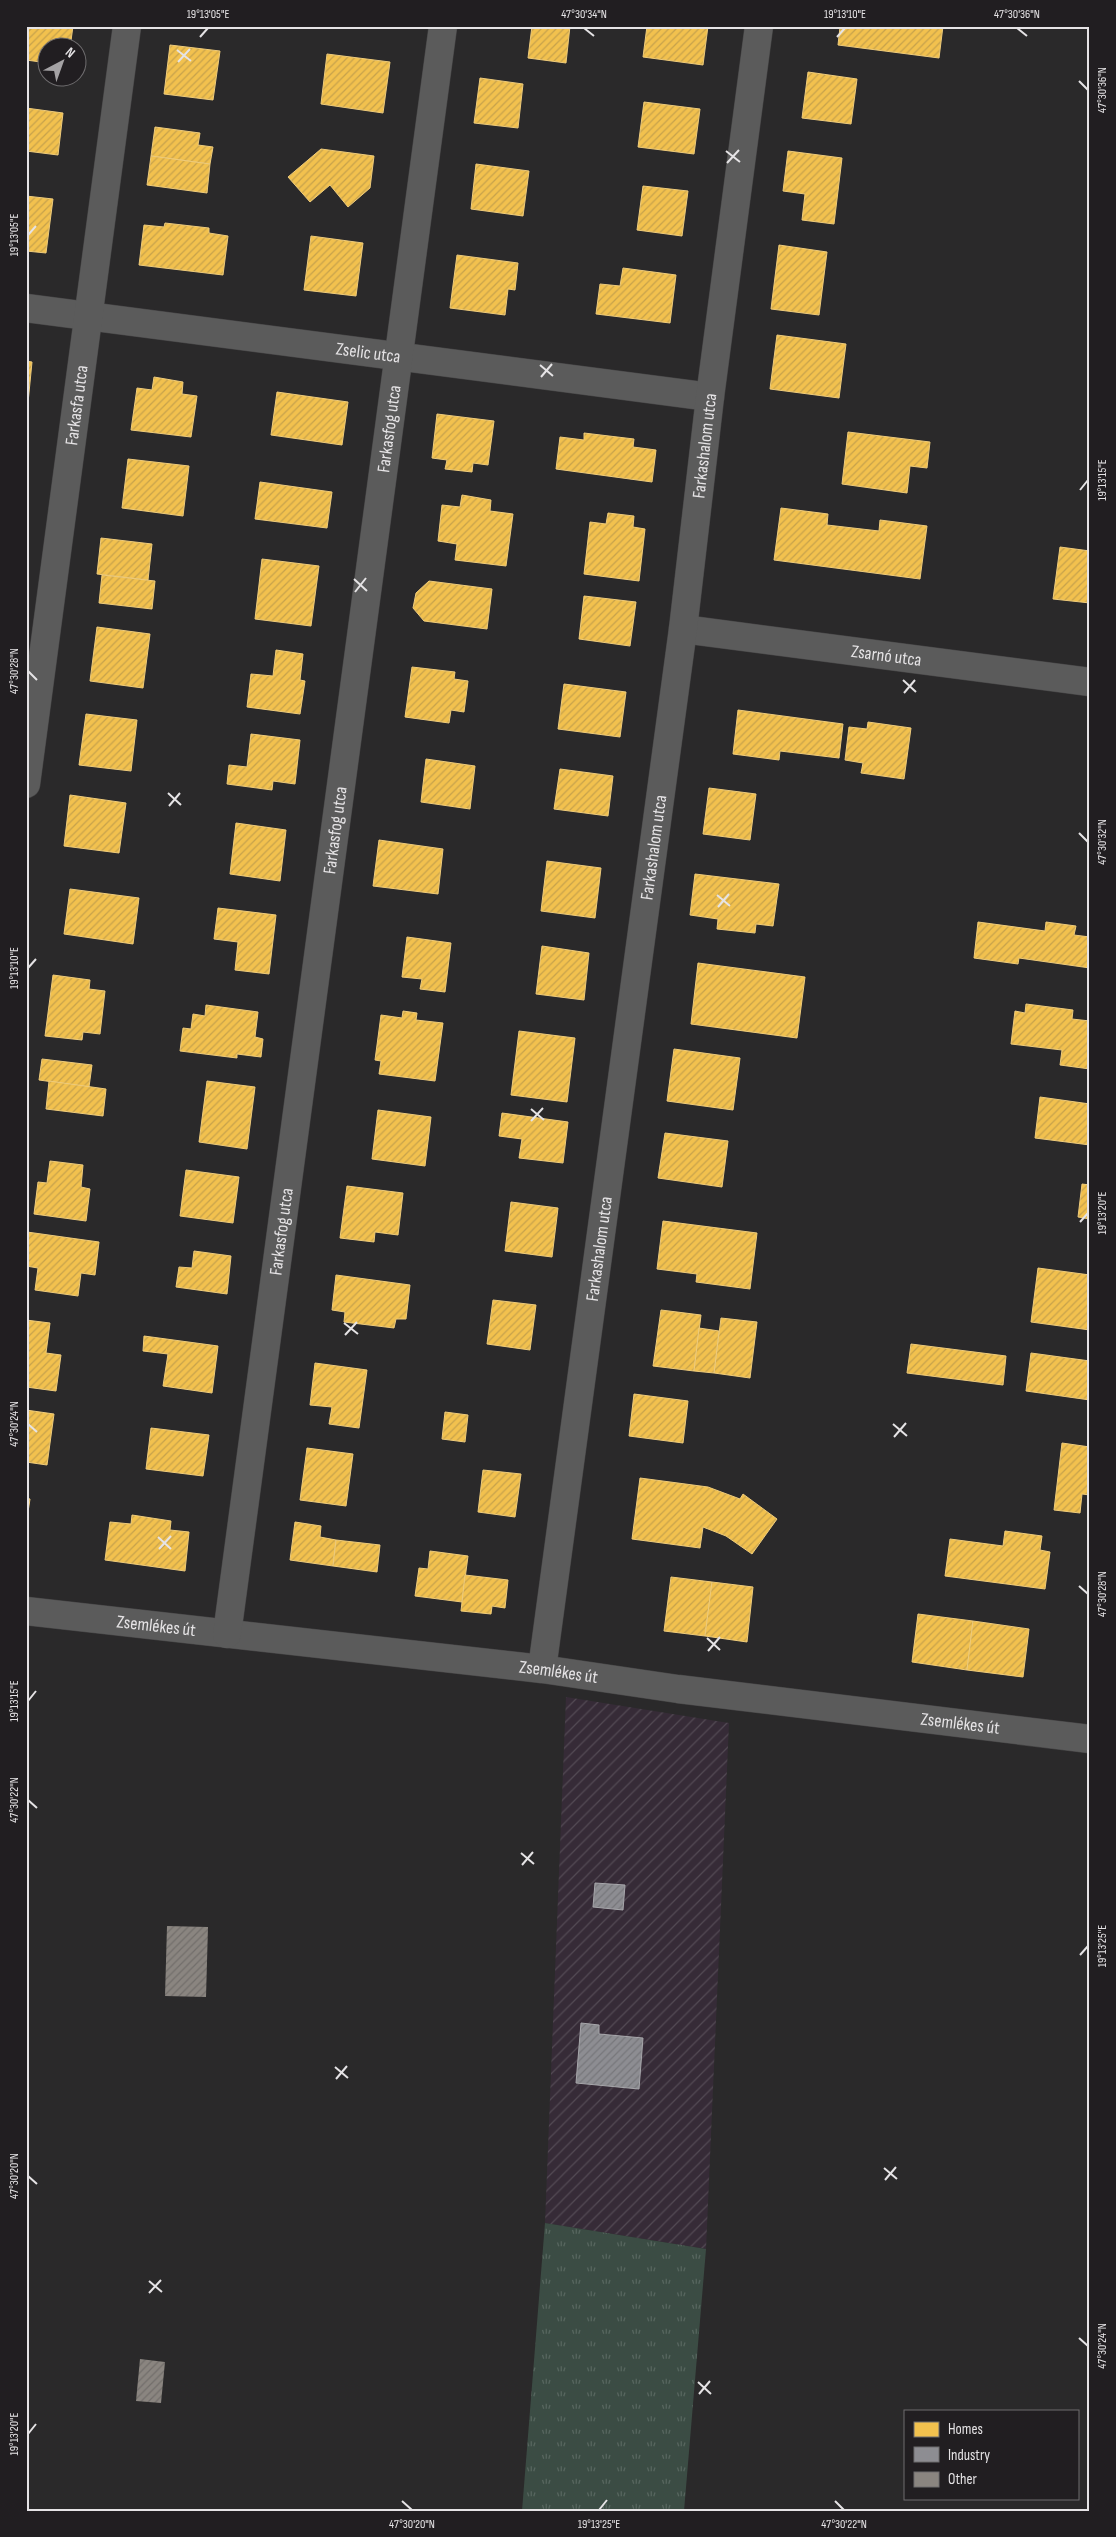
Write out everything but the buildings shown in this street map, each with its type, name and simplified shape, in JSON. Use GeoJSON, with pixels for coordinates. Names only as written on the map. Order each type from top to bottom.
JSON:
{"type":"FeatureCollection","features":[{"type":"Feature","properties":{"kind":"street","name":"Farkasfa utca"},"geometry":{"type":"LineString","coordinates":[[26,784],[126,26]]}},
{"type":"Feature","properties":{"kind":"street","name":"Farkasfog utca"},"geometry":{"type":"LineString","coordinates":[[227,1634],[400,358],[443,26]]}},
{"type":"Feature","properties":{"kind":"street","name":"Farkashalom utca"},"geometry":{"type":"LineString","coordinates":[[542,1669],[683,629],[710,397],[759,26]]}},
{"type":"Feature","properties":{"kind":"street","name":"Zselic utca"},"geometry":{"type":"LineString","coordinates":[[26,308],[710,397]]}},
{"type":"Feature","properties":{"kind":"street","name":"Zsarnó utca"},"geometry":{"type":"LineString","coordinates":[[683,629],[1090,682]]}},
{"type":"Feature","properties":{"kind":"street","name":"Zsemlékes út"},"geometry":{"type":"LineString","coordinates":[[26,1611],[542,1669],[678,1689],[1090,1738]]}},
{"type":"Feature","properties":{"kind":"shaded area"},"geometry":{"type":"Polygon","coordinates":[[[566,1697],[729,1723],[706,2249],[545,2223],[566,1697]]]}},
{"type":"Feature","properties":{"kind":"green space"},"geometry":{"type":"Polygon","coordinates":[[[545,2223],[706,2249],[684,2511],[522,2511],[545,2223]]]}}]}
